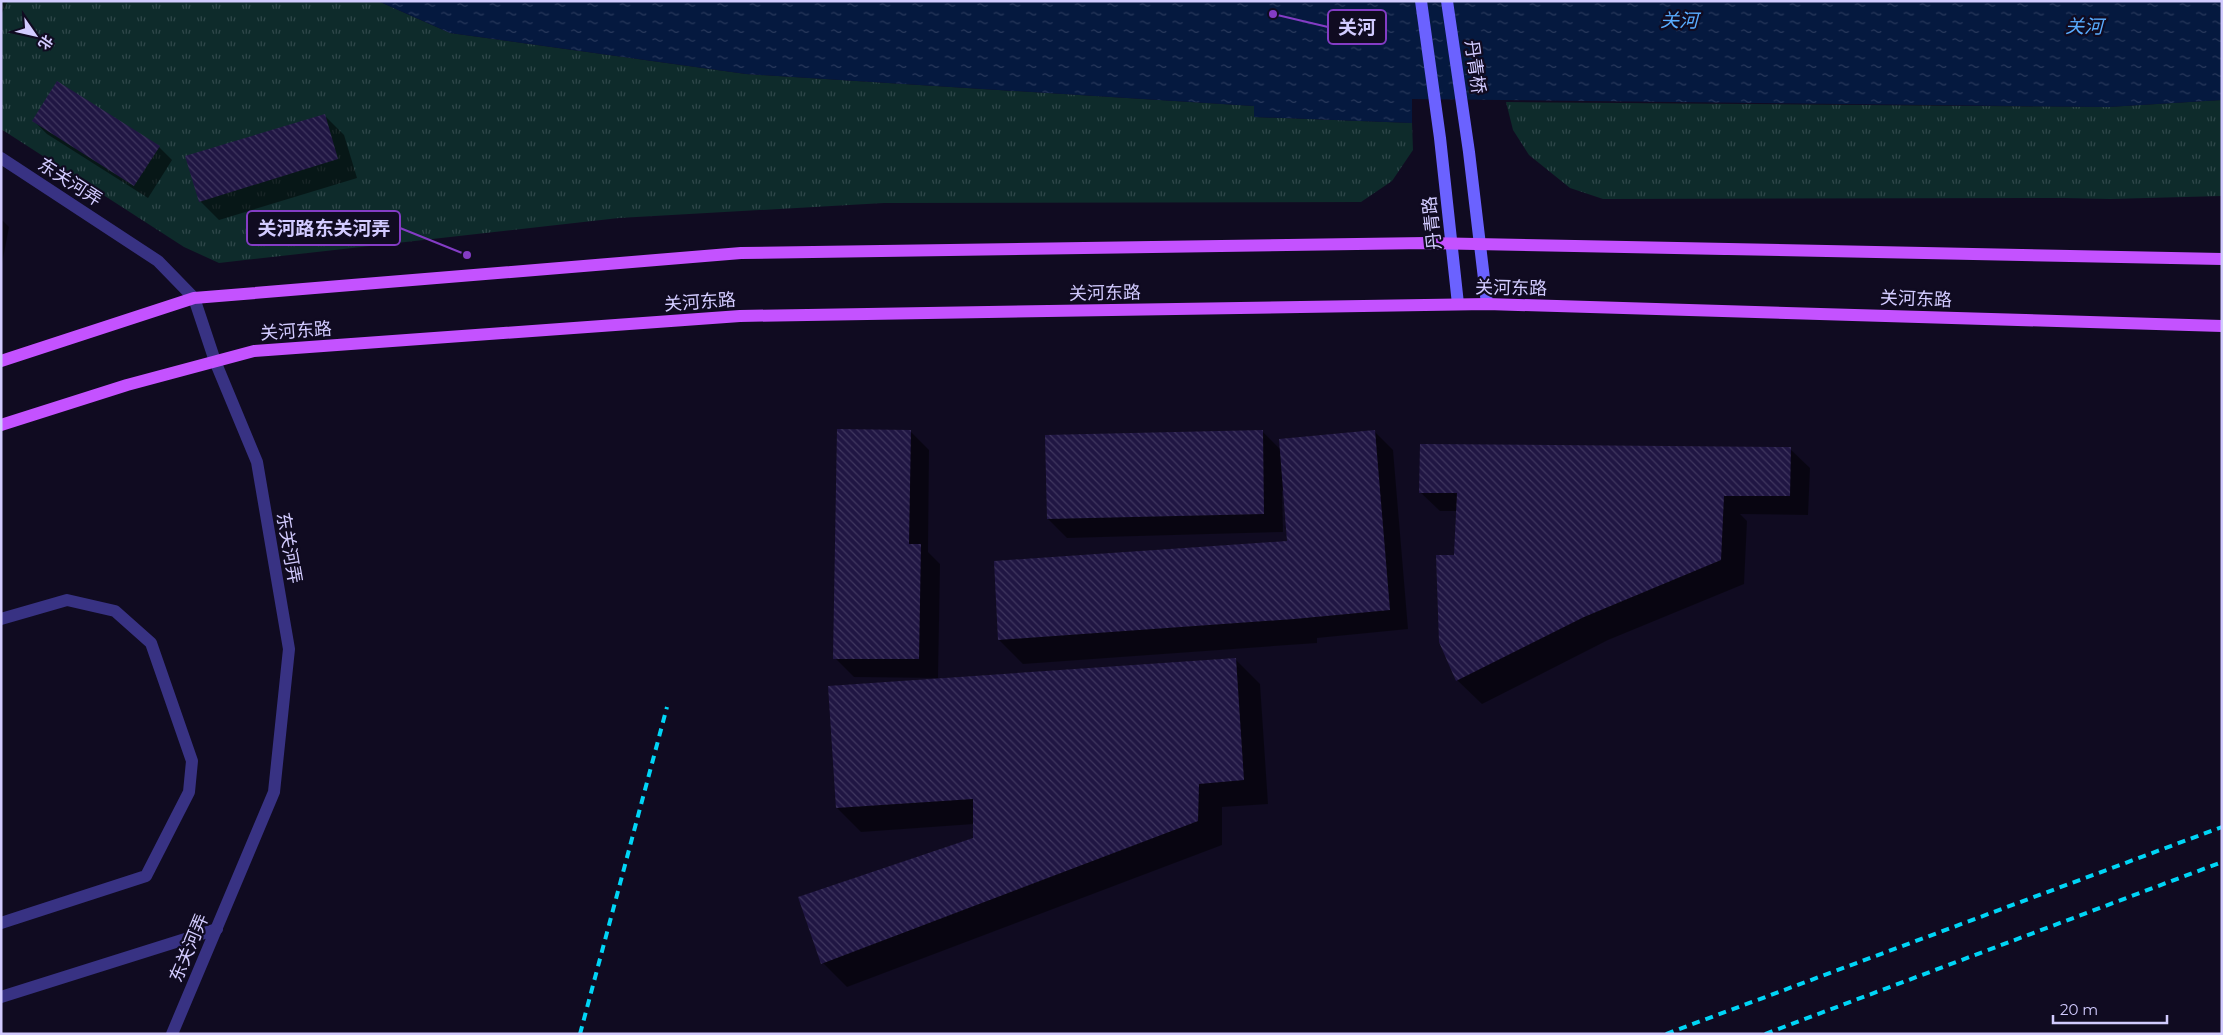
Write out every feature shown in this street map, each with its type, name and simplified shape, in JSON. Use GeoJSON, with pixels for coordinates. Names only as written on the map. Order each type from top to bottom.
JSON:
{"type":"FeatureCollection","features":[{"type":"Feature","properties":{"kind":"main road"},"geometry":{"type":"LineString","coordinates":[[1,361],[194,298],[741,253],[1480,244],[2222,259]]}},
{"type":"Feature","properties":{"kind":"main road","name":"关河东路"},"geometry":{"type":"LineString","coordinates":[[1,425],[127,385],[254,351],[740,316],[1487,304],[2222,326]]}},
{"type":"Feature","properties":{"kind":"street","name":"丹青路"},"geometry":{"type":"LineString","coordinates":[[1421,1],[1440,138],[1458,304]]}},
{"type":"Feature","properties":{"kind":"street","name":"丹青桥"},"geometry":{"type":"LineString","coordinates":[[1447,1],[1480,244]]}},
{"type":"Feature","properties":{"kind":"street","name":"东关河弄"},"geometry":{"type":"LineString","coordinates":[[1,158],[158,261],[194,298],[215,361],[257,462],[289,649],[274,792],[172,1034]]}},
{"type":"Feature","properties":{"kind":"street"},"geometry":{"type":"LineString","coordinates":[[1480,244],[1487,304]]}},
{"type":"Feature","properties":{"kind":"street"},"geometry":{"type":"LineString","coordinates":[[1,619],[67,600],[115,611],[151,643],[192,761],[189,792],[146,876],[1,923]]}},
{"type":"Feature","properties":{"kind":"street"},"geometry":{"type":"LineString","coordinates":[[1,997],[217,929]]}},
{"type":"Feature","properties":{"kind":"green space"},"geometry":{"type":"Polygon","coordinates":[[[1,1],[378,1],[450,33],[746,74],[1254,106],[1254,117],[1412,123],[1413,150],[1392,181],[1361,202],[884,203],[619,218],[219,263],[184,247],[1,129],[1,1]]]}},
{"type":"Feature","properties":{"kind":"green space"},"geometry":{"type":"Polygon","coordinates":[[[2222,100],[2222,196],[2110,199],[1603,199],[1570,188],[1529,155],[1513,130],[1506,102],[2108,107],[2222,100]]]}},
{"type":"Feature","properties":{"kind":"water"},"geometry":{"type":"Polygon","coordinates":[[[378,1],[2222,1],[2222,100],[2108,107],[1412,99],[1412,123],[1254,117],[1254,106],[746,74],[450,33],[378,1]]]}},
{"type":"Feature","properties":{"kind":"building"},"geometry":{"type":"Polygon","coordinates":[[[57,81],[160,146],[134,186],[32,121],[57,81]]]}},
{"type":"Feature","properties":{"kind":"building"},"geometry":{"type":"Polygon","coordinates":[[[325,114],[338,159],[199,202],[185,156],[325,114]]]}},
{"type":"Feature","properties":{"kind":"building"},"geometry":{"type":"Polygon","coordinates":[[[837,429],[911,430],[909,544],[921,544],[919,659],[833,659],[837,429]]]}},
{"type":"Feature","properties":{"kind":"building"},"geometry":{"type":"Polygon","coordinates":[[[1263,430],[1264,514],[1047,519],[1045,435],[1263,430]]]}},
{"type":"Feature","properties":{"kind":"building"},"geometry":{"type":"Polygon","coordinates":[[[1375,430],[1390,610],[1294,619],[998,640],[994,561],[1287,541],[1279,439],[1375,430]]]}},
{"type":"Feature","properties":{"kind":"building"},"geometry":{"type":"Polygon","coordinates":[[[1420,444],[1791,447],[1790,496],[1724,496],[1721,560],[1584,617],[1456,681],[1439,642],[1436,555],[1454,555],[1457,493],[1419,493],[1420,444]]]}},
{"type":"Feature","properties":{"kind":"building"},"geometry":{"type":"Polygon","coordinates":[[[1236,658],[1244,780],[1199,784],[1198,821],[821,964],[798,897],[973,838],[973,799],[836,808],[828,686],[1236,658]]]}},
{"type":"Feature","properties":{"kind":"railway"},"geometry":{"type":"LineString","coordinates":[[580,1034],[667,707]]}},
{"type":"Feature","properties":{"kind":"railway"},"geometry":{"type":"LineString","coordinates":[[1666,1034],[2222,827]]}},
{"type":"Feature","properties":{"kind":"railway"},"geometry":{"type":"LineString","coordinates":[[1765,1034],[2222,862]]}},
{"type":"Feature","properties":{"kind":"place","name":"关河"},"geometry":{"type":"Point","coordinates":[1273,14]}},
{"type":"Feature","properties":{"kind":"place","name":"关河路东关河弄"},"geometry":{"type":"Point","coordinates":[467,255]}}]}
